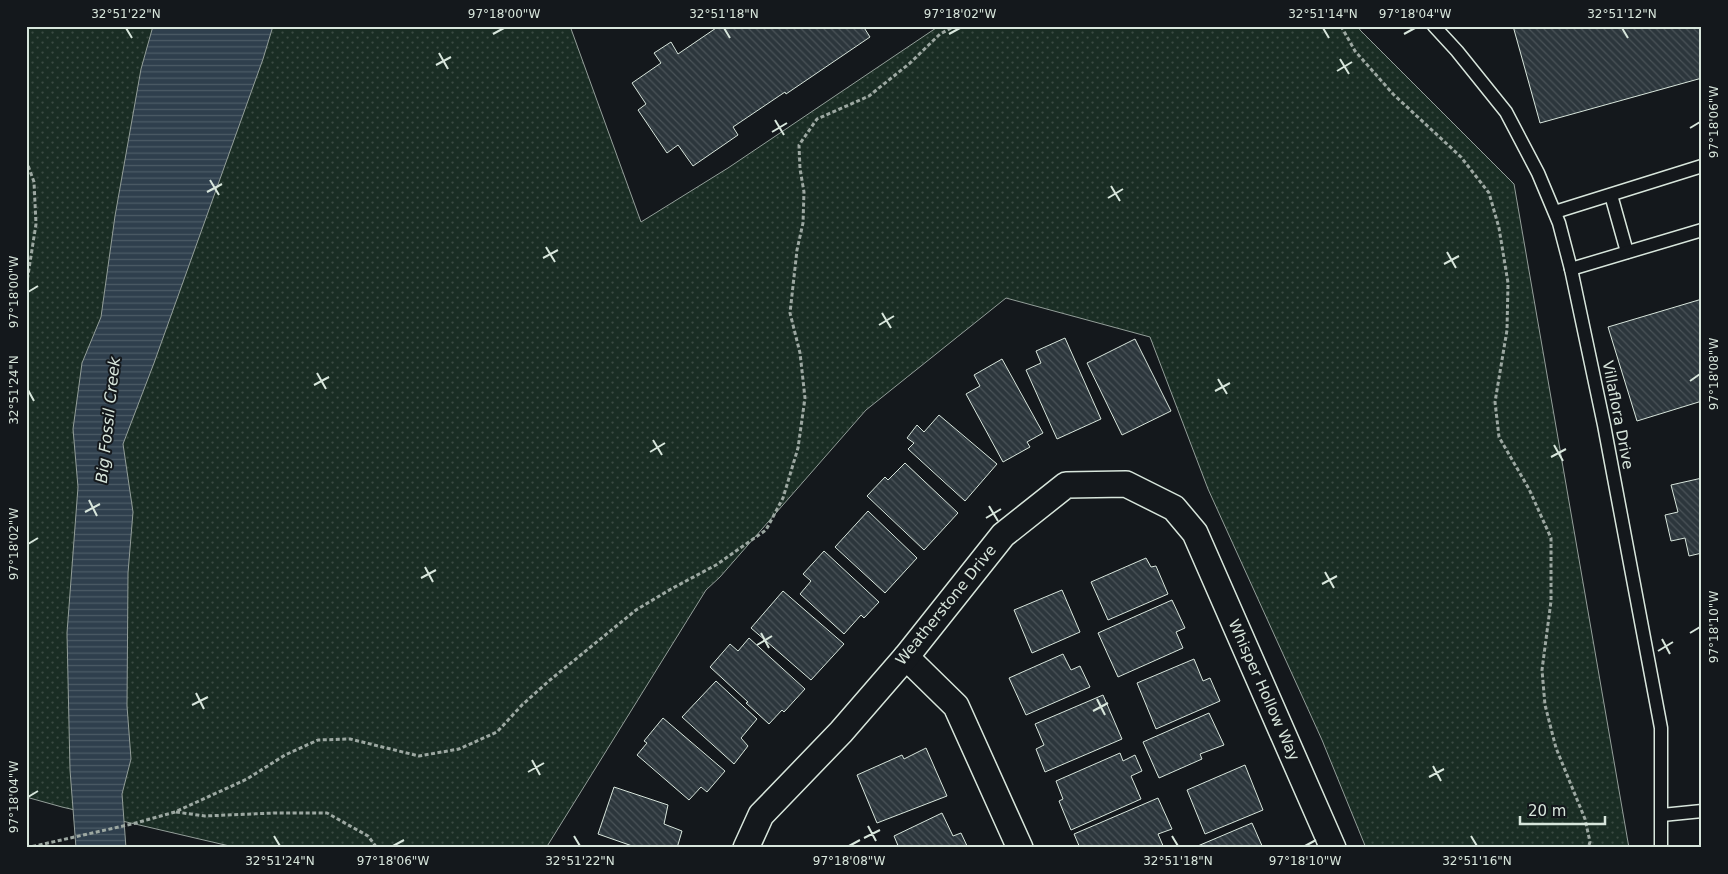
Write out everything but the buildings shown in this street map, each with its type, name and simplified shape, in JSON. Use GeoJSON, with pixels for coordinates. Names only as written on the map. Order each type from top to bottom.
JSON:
{"type":"FeatureCollection","features":[{"type":"Feature","properties":{"kind":"street","name":"Weatherstone Drive"},"geometry":{"type":"LineString","coordinates":[[746,848],[761,815],[840,732],[906,657],[1003,534],[1066,485],[1126,484],[1174,508],[1195,533]]}},
{"type":"Feature","properties":{"kind":"street","name":"Whisper Hollow Way"},"geometry":{"type":"LineString","coordinates":[[1195,533],[1332,848]]}},
{"type":"Feature","properties":{"kind":"street"},"geometry":{"type":"LineString","coordinates":[[906,657],[956,706],[1020,848]]}},
{"type":"Feature","properties":{"kind":"lane","name":"Villaflora Drive"},"geometry":{"type":"LineString","coordinates":[[1434,26],[1457,51],[1506,112],[1538,173],[1560,223],[1604,425],[1661,728],[1661,848]]}},
{"type":"Feature","properties":{"kind":"lane"},"geometry":{"type":"LineString","coordinates":[[1555,212],[1702,166]]}},
{"type":"Feature","properties":{"kind":"lane"},"geometry":{"type":"LineString","coordinates":[[1611,195],[1627,252]]}},
{"type":"Feature","properties":{"kind":"lane"},"geometry":{"type":"LineString","coordinates":[[1571,269],[1702,230]]}},
{"type":"Feature","properties":{"kind":"lane"},"geometry":{"type":"LineString","coordinates":[[1662,815],[1702,811]]}},
{"type":"Feature","properties":{"kind":"path"},"geometry":{"type":"LineString","coordinates":[[26,848],[132,824],[175,812],[247,779],[285,754],[318,740],[350,740],[419,756],[459,749],[497,732],[522,705],[550,680],[636,610],[671,588],[716,565],[766,530],[783,498],[798,448],[805,398],[800,353],[790,313],[797,250],[803,223],[804,192],[800,169],[799,145],[817,119],[869,96],[910,63],[940,34],[954,26]]}},
{"type":"Feature","properties":{"kind":"path"},"geometry":{"type":"LineString","coordinates":[[1341,26],[1355,51],[1394,94],[1461,157],[1489,193],[1498,228],[1508,283],[1507,330],[1495,402],[1499,437],[1529,489],[1552,538],[1551,600],[1542,670],[1545,705],[1556,748],[1585,819],[1590,842],[1588,848]]}},
{"type":"Feature","properties":{"kind":"path"},"geometry":{"type":"LineString","coordinates":[[26,160],[34,182],[36,224],[26,288]]}},
{"type":"Feature","properties":{"kind":"path"},"geometry":{"type":"LineString","coordinates":[[175,812],[205,816],[327,813],[368,836],[378,848]]}},
{"type":"Feature","properties":{"kind":"green space"},"geometry":{"type":"Polygon","coordinates":[[[26,26],[570,26],[641,222],[728,168],[939,26],[1358,26],[1514,184],[1629,848],[1366,848],[1322,740],[1208,489],[1150,337],[1006,298],[866,410],[720,577],[706,590],[546,848],[238,848],[26,797],[26,26]]]}},
{"type":"Feature","properties":{"kind":"water","name":"Big Fossil Creek"},"geometry":{"type":"Polygon","coordinates":[[[153,26],[273,26],[263,59],[154,363],[123,444],[133,512],[128,573],[127,706],[131,759],[122,794],[126,848],[76,848],[70,770],[67,633],[78,487],[73,429],[82,363],[101,317],[115,216],[141,69],[153,26]]]}}]}
